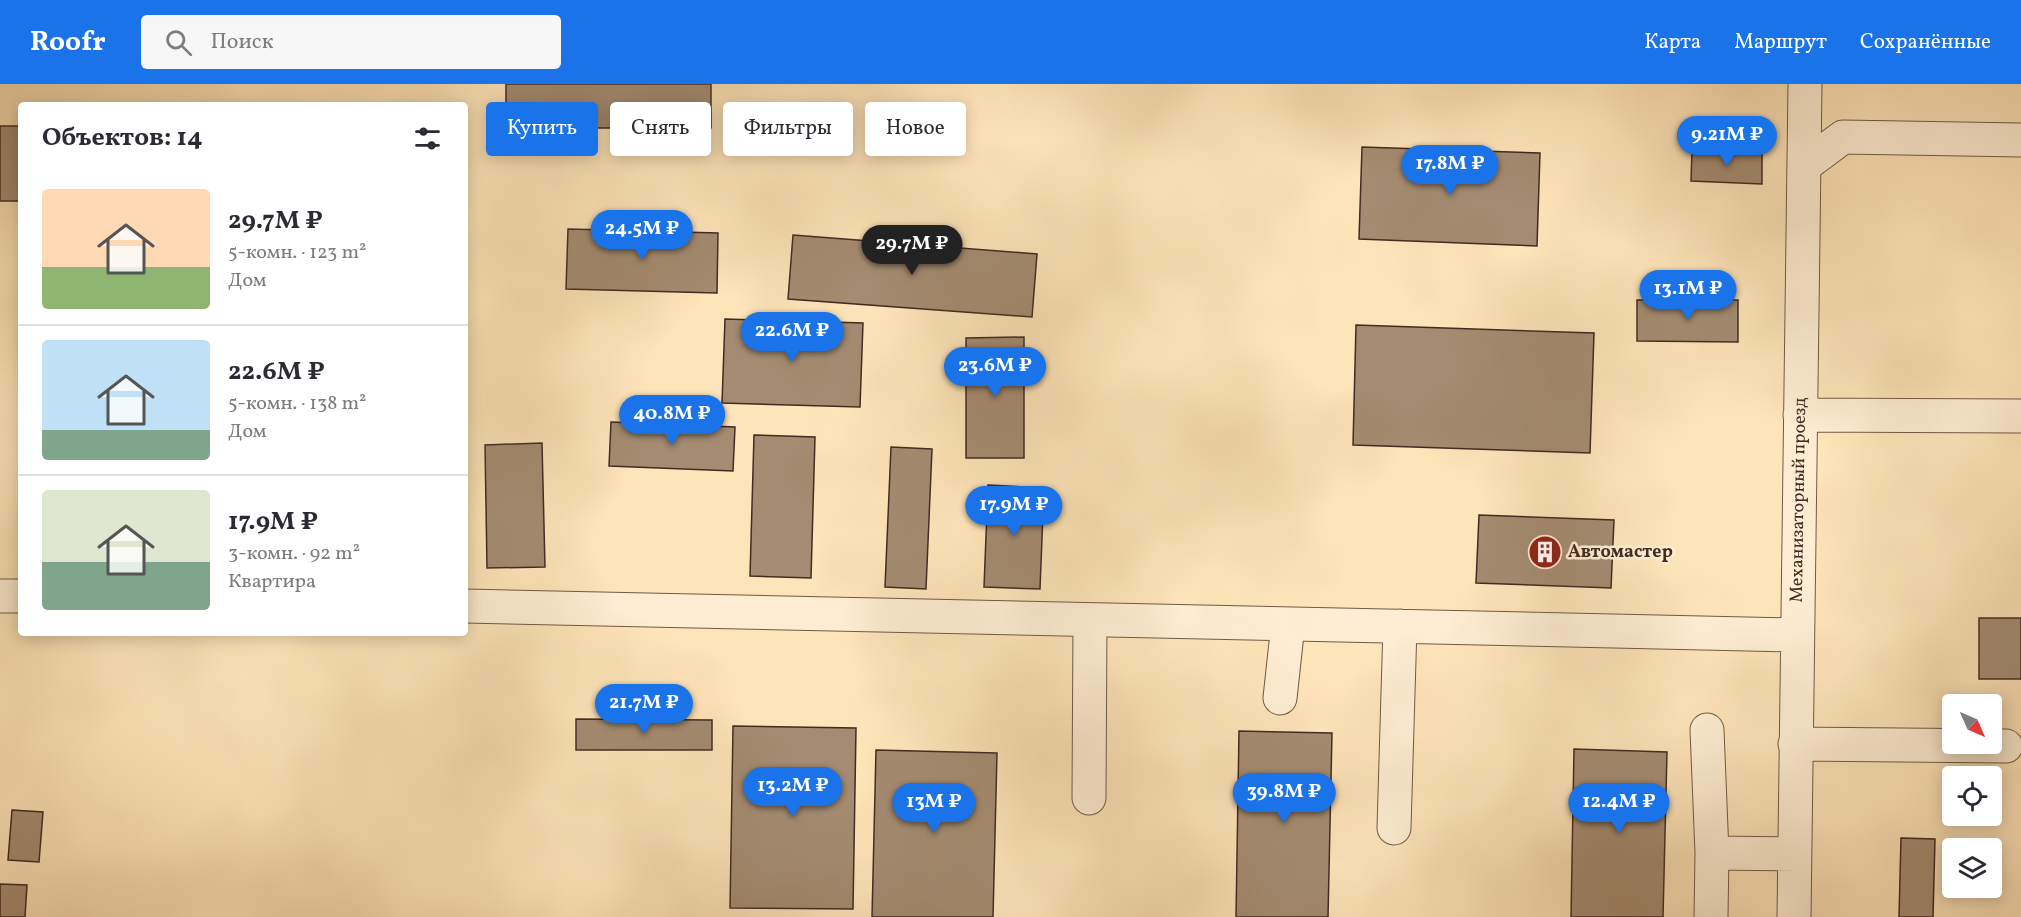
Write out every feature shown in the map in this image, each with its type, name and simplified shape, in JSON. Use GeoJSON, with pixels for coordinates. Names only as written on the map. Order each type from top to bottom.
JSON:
{"type":"FeatureCollection","features":[{"type":"Feature","properties":{"kind":"street","name":"Механизаторный проезд"},"geometry":{"type":"LineString","coordinates":[[1794,917],[1796,635],[1806,84]]}},
{"type":"Feature","properties":{"kind":"street"},"geometry":{"type":"LineString","coordinates":[[1804,166],[1843,137],[2021,140]]}},
{"type":"Feature","properties":{"kind":"street"},"geometry":{"type":"LineString","coordinates":[[1800,415],[2021,416]]}},
{"type":"Feature","properties":{"kind":"street"},"geometry":{"type":"LineString","coordinates":[[0,596],[18,596]]}},
{"type":"Feature","properties":{"kind":"street"},"geometry":{"type":"LineString","coordinates":[[468,606],[1796,635]]}},
{"type":"Feature","properties":{"kind":"street"},"geometry":{"type":"LineString","coordinates":[[1089,798],[1090,620]]}},
{"type":"Feature","properties":{"kind":"street"},"geometry":{"type":"LineString","coordinates":[[1280,698],[1288,624]]}},
{"type":"Feature","properties":{"kind":"street"},"geometry":{"type":"LineString","coordinates":[[1394,828],[1400,626]]}},
{"type":"Feature","properties":{"kind":"street"},"geometry":{"type":"LineString","coordinates":[[1707,730],[1712,854],[1710,917]]}},
{"type":"Feature","properties":{"kind":"street"},"geometry":{"type":"LineString","coordinates":[[1795,744],[2006,746]]}},
{"type":"Feature","properties":{"kind":"street"},"geometry":{"type":"LineString","coordinates":[[1712,854],[1794,854]]}},
{"type":"Feature","properties":{"kind":"building"},"geometry":{"type":"Polygon","coordinates":[[[506,84],[711,84],[711,102],[610,102],[610,128],[598,128],[598,102],[506,102],[506,84]]]}},
{"type":"Feature","properties":{"kind":"building"},"geometry":{"type":"Polygon","coordinates":[[[0,126],[18,126],[18,201],[0,201],[0,126]]]}},
{"type":"Feature","properties":{"kind":"building"},"geometry":{"type":"Polygon","coordinates":[[[1362,147],[1540,153],[1537,246],[1359,239],[1362,147]]]}},
{"type":"Feature","properties":{"kind":"building"},"geometry":{"type":"Polygon","coordinates":[[[1692,150],[1762,152],[1762,184],[1691,181],[1692,150]]]}},
{"type":"Feature","properties":{"kind":"building"},"geometry":{"type":"Polygon","coordinates":[[[568,229],[718,233],[717,293],[566,289],[568,229]]]}},
{"type":"Feature","properties":{"kind":"building"},"geometry":{"type":"Polygon","coordinates":[[[793,235],[1037,254],[1032,317],[788,299],[793,235]]]}},
{"type":"Feature","properties":{"kind":"building"},"geometry":{"type":"Polygon","coordinates":[[[1637,300],[1738,300],[1738,342],[1637,341],[1637,300]]]}},
{"type":"Feature","properties":{"kind":"building"},"geometry":{"type":"Polygon","coordinates":[[[725,319],[863,323],[860,407],[722,403],[725,319]]]}},
{"type":"Feature","properties":{"kind":"building"},"geometry":{"type":"Polygon","coordinates":[[[1356,325],[1594,333],[1590,453],[1353,445],[1356,325]]]}},
{"type":"Feature","properties":{"kind":"building"},"geometry":{"type":"Polygon","coordinates":[[[1024,337],[1024,458],[966,458],[966,338],[1024,337]]]}},
{"type":"Feature","properties":{"kind":"building"},"geometry":{"type":"Polygon","coordinates":[[[611,422],[735,427],[733,471],[609,466],[611,422]]]}},
{"type":"Feature","properties":{"kind":"building"},"geometry":{"type":"Polygon","coordinates":[[[754,435],[815,437],[811,578],[750,576],[754,435]]]}},
{"type":"Feature","properties":{"kind":"building"},"geometry":{"type":"Polygon","coordinates":[[[542,443],[545,567],[487,568],[485,445],[542,443]]]}},
{"type":"Feature","properties":{"kind":"building"},"geometry":{"type":"Polygon","coordinates":[[[891,447],[932,449],[926,589],[885,587],[891,447]]]}},
{"type":"Feature","properties":{"kind":"building"},"geometry":{"type":"Polygon","coordinates":[[[988,485],[1044,488],[1040,589],[984,587],[988,485]]]}},
{"type":"Feature","properties":{"kind":"building","name":"Автомастер"},"geometry":{"type":"Polygon","coordinates":[[[1479,515],[1614,520],[1611,588],[1476,583],[1479,515]]]}},
{"type":"Feature","properties":{"kind":"building"},"geometry":{"type":"Polygon","coordinates":[[[1979,618],[2021,618],[2021,679],[1979,679],[1979,618]]]}},
{"type":"Feature","properties":{"kind":"building"},"geometry":{"type":"Polygon","coordinates":[[[576,719],[712,720],[712,750],[576,750],[576,719]]]}},
{"type":"Feature","properties":{"kind":"building"},"geometry":{"type":"Polygon","coordinates":[[[733,726],[856,728],[853,909],[730,908],[733,726]]]}},
{"type":"Feature","properties":{"kind":"building"},"geometry":{"type":"Polygon","coordinates":[[[1239,731],[1332,733],[1328,917],[1236,917],[1239,731]]]}},
{"type":"Feature","properties":{"kind":"building"},"geometry":{"type":"Polygon","coordinates":[[[1574,749],[1667,752],[1663,917],[1571,917],[1574,749]]]}},
{"type":"Feature","properties":{"kind":"building"},"geometry":{"type":"Polygon","coordinates":[[[876,750],[997,753],[993,917],[872,917],[876,750]]]}},
{"type":"Feature","properties":{"kind":"building"},"geometry":{"type":"Polygon","coordinates":[[[12,810],[43,812],[39,862],[8,860],[12,810]]]}},
{"type":"Feature","properties":{"kind":"building"},"geometry":{"type":"Polygon","coordinates":[[[1901,838],[1935,839],[1933,917],[1899,917],[1901,838]]]}},
{"type":"Feature","properties":{"kind":"building"},"geometry":{"type":"Polygon","coordinates":[[[0,884],[27,885],[25,917],[0,917],[0,884]]]}},
{"type":"Feature","properties":{"kind":"place","name":"Автомастер"},"geometry":{"type":"Point","coordinates":[1545,552]}}]}
